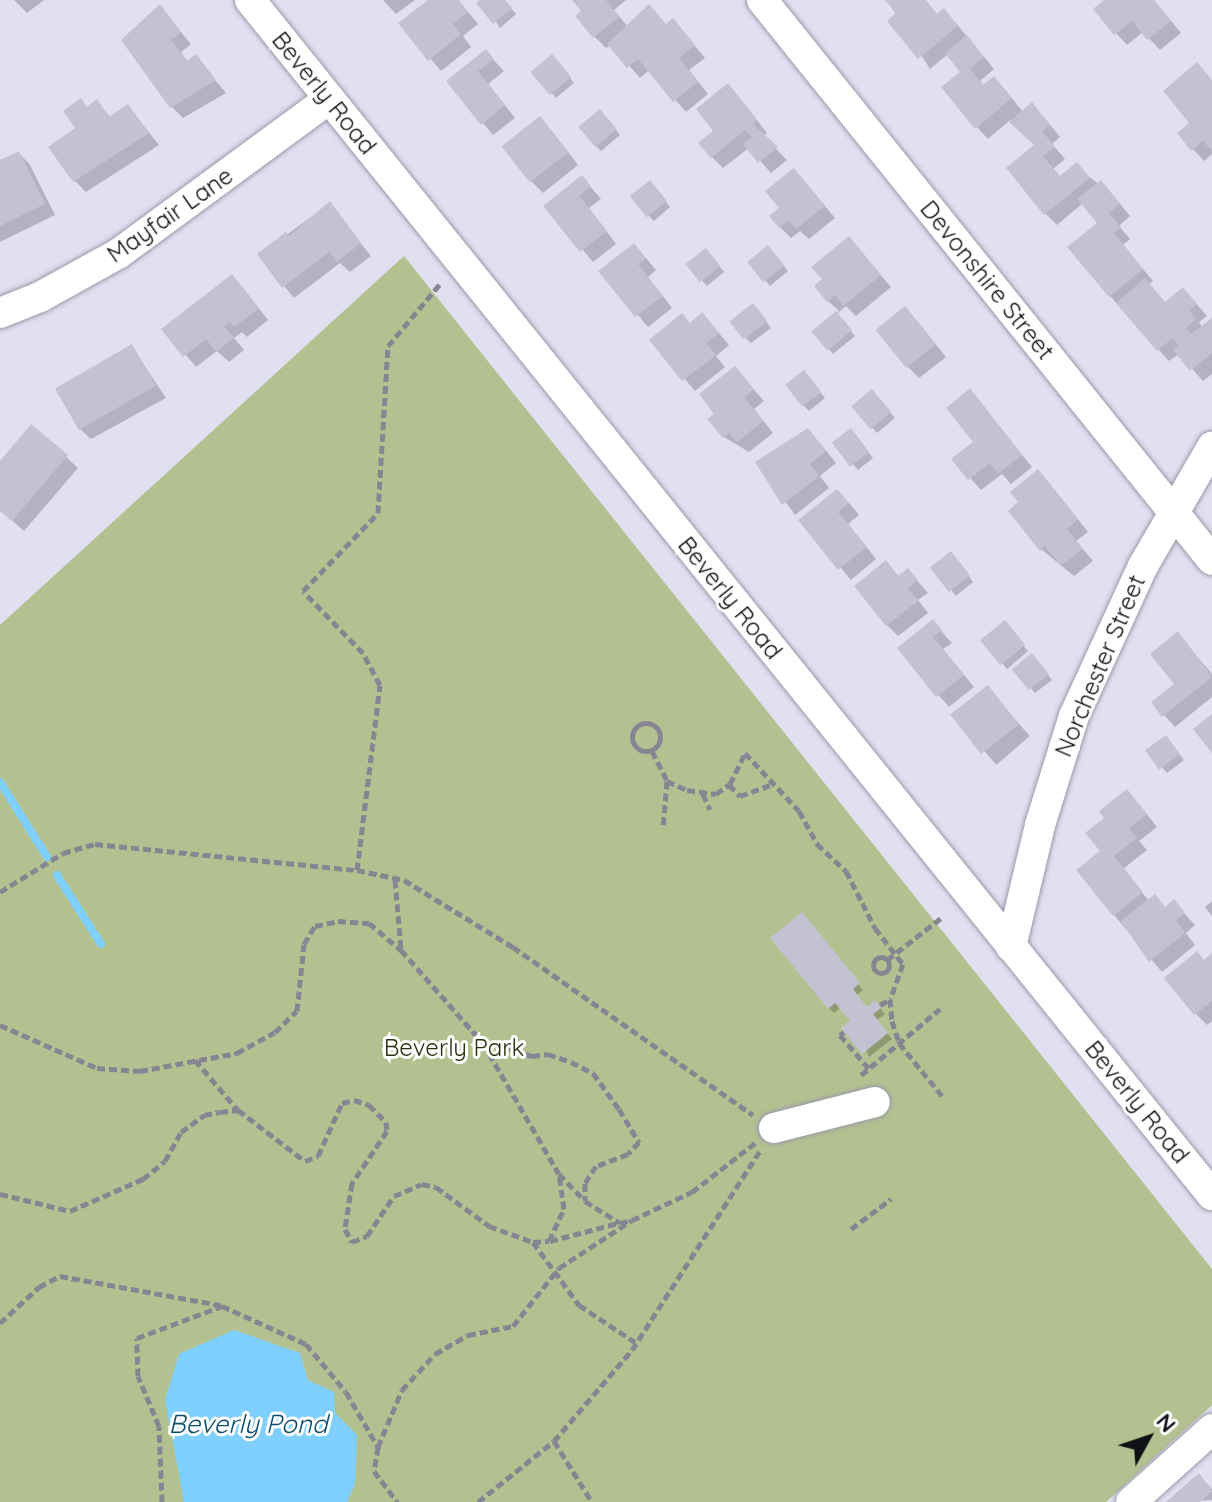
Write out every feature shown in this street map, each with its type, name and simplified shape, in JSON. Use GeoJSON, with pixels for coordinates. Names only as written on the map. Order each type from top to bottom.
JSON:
{"type":"FeatureCollection","features":[{"type":"Feature","properties":{"kind":"street","name":"Beverly Road"},"geometry":{"type":"LineString","coordinates":[[250,0],[1212,1195]]}},
{"type":"Feature","properties":{"kind":"street","name":"Devonshire Street"},"geometry":{"type":"LineString","coordinates":[[762,0],[1212,560]]}},
{"type":"Feature","properties":{"kind":"street","name":"Mayfair Lane"},"geometry":{"type":"LineString","coordinates":[[0,313],[40,297],[118,254],[329,99]]}},
{"type":"Feature","properties":{"kind":"street","name":"Norchester Street"},"geometry":{"type":"LineString","coordinates":[[1011,947],[1069,728],[1125,602],[1212,447]]}},
{"type":"Feature","properties":{"kind":"street"},"geometry":{"type":"LineString","coordinates":[[774,1128],[866,1090]]}},
{"type":"Feature","properties":{"kind":"street"},"geometry":{"type":"LineString","coordinates":[[1131,1502],[1212,1429]]}},
{"type":"Feature","properties":{"kind":"path"},"geometry":{"type":"LineString","coordinates":[[357,870],[380,685],[363,653],[303,591],[378,513],[388,346],[440,284]]}},
{"type":"Feature","properties":{"kind":"path"},"geometry":{"type":"LineString","coordinates":[[642,723],[655,726],[660,734],[652,751],[638,750],[632,742],[634,728],[642,723]]}},
{"type":"Feature","properties":{"kind":"path"},"geometry":{"type":"LineString","coordinates":[[652,751],[667,781],[663,829]]}},
{"type":"Feature","properties":{"kind":"path"},"geometry":{"type":"LineString","coordinates":[[667,781],[703,794],[729,785],[745,753],[770,785],[799,811],[817,844],[846,871],[875,928],[896,954],[904,972],[890,999],[880,1005]]}},
{"type":"Feature","properties":{"kind":"path"},"geometry":{"type":"LineString","coordinates":[[729,785],[740,796],[770,785]]}},
{"type":"Feature","properties":{"kind":"path"},"geometry":{"type":"LineString","coordinates":[[703,794],[710,810]]}},
{"type":"Feature","properties":{"kind":"path"},"geometry":{"type":"LineString","coordinates":[[0,892],[63,853],[95,844],[357,870],[395,879],[513,947],[662,1055],[774,1128]]}},
{"type":"Feature","properties":{"kind":"path"},"geometry":{"type":"LineString","coordinates":[[395,879],[401,950]]}},
{"type":"Feature","properties":{"kind":"path"},"geometry":{"type":"LineString","coordinates":[[887,960],[941,918]]}},
{"type":"Feature","properties":{"kind":"path"},"geometry":{"type":"LineString","coordinates":[[0,1025],[97,1068],[140,1071],[237,1053],[275,1032],[297,1011],[304,944],[315,926],[338,921],[369,923],[401,950],[480,1039],[559,1174],[585,1201],[620,1223]]}},
{"type":"Feature","properties":{"kind":"path"},"geometry":{"type":"LineString","coordinates":[[890,999],[899,1043],[943,1097]]}},
{"type":"Feature","properties":{"kind":"path"},"geometry":{"type":"LineString","coordinates":[[866,1090],[869,1069],[940,1009]]}},
{"type":"Feature","properties":{"kind":"path"},"geometry":{"type":"LineString","coordinates":[[844,1032],[840,1035],[869,1069]]}},
{"type":"Feature","properties":{"kind":"path"},"geometry":{"type":"LineString","coordinates":[[480,1039],[582,1067],[593,1073],[619,1109],[639,1142],[628,1154],[596,1166],[585,1183],[585,1201]]}},
{"type":"Feature","properties":{"kind":"path"},"geometry":{"type":"LineString","coordinates":[[194,1060],[238,1110],[305,1161],[318,1156],[342,1103],[354,1100],[369,1105],[386,1122],[384,1139],[352,1183],[345,1229],[352,1242],[377,1225],[394,1196],[422,1184],[436,1187],[489,1226],[533,1242],[549,1241],[632,1220]]}},
{"type":"Feature","properties":{"kind":"path"},"geometry":{"type":"LineString","coordinates":[[0,1194],[70,1211],[143,1179],[165,1161],[181,1132],[204,1115],[238,1110]]}},
{"type":"Feature","properties":{"kind":"path"},"geometry":{"type":"LineString","coordinates":[[397,1502],[374,1471],[378,1447],[414,1374],[468,1335],[513,1326],[554,1275],[632,1220],[692,1192],[774,1128]]}},
{"type":"Feature","properties":{"kind":"path"},"geometry":{"type":"LineString","coordinates":[[478,1502],[554,1441],[635,1342],[774,1128]]}},
{"type":"Feature","properties":{"kind":"path"},"geometry":{"type":"LineString","coordinates":[[549,1241],[564,1209],[559,1174]]}},
{"type":"Feature","properties":{"kind":"path"},"geometry":{"type":"LineString","coordinates":[[851,1229],[891,1199]]}},
{"type":"Feature","properties":{"kind":"path"},"geometry":{"type":"LineString","coordinates":[[533,1242],[554,1275],[579,1305],[635,1342]]}},
{"type":"Feature","properties":{"kind":"path"},"geometry":{"type":"LineString","coordinates":[[0,1323],[39,1287],[60,1276],[222,1306],[306,1344],[346,1392],[378,1447]]}},
{"type":"Feature","properties":{"kind":"path"},"geometry":{"type":"LineString","coordinates":[[162,1502],[159,1426],[138,1376],[137,1338],[222,1306]]}},
{"type":"Feature","properties":{"kind":"path"},"geometry":{"type":"LineString","coordinates":[[554,1441],[592,1502]]}},
{"type":"Feature","properties":{"kind":"green space","name":"Beverly Park"},"geometry":{"type":"Polygon","coordinates":[[[404,256],[1212,1269],[1212,1405],[1106,1502],[0,1502],[0,625],[404,256]]]}},
{"type":"Feature","properties":{"kind":"water","name":"Beverly Pond"},"geometry":{"type":"Polygon","coordinates":[[[234,1330],[300,1353],[308,1380],[334,1392],[335,1413],[357,1435],[355,1484],[347,1502],[184,1502],[165,1400],[179,1354],[234,1330]]]}},
{"type":"Feature","properties":{"kind":"building"},"geometry":{"type":"Polygon","coordinates":[[[428,0],[459,0],[468,12],[453,24],[461,34],[428,61],[398,23],[428,0]]]}},
{"type":"Feature","properties":{"kind":"building"},"geometry":{"type":"Polygon","coordinates":[[[480,0],[505,0],[512,8],[493,24],[476,3],[480,0]]]}},
{"type":"Feature","properties":{"kind":"building"},"geometry":{"type":"Polygon","coordinates":[[[572,0],[606,0],[619,17],[593,38],[575,16],[581,11],[572,0]]]}},
{"type":"Feature","properties":{"kind":"building"},"geometry":{"type":"Polygon","coordinates":[[[885,0],[926,0],[937,14],[944,8],[958,26],[918,59],[887,21],[896,13],[885,0]]]}},
{"type":"Feature","properties":{"kind":"building"},"geometry":{"type":"Polygon","coordinates":[[[1104,0],[1154,0],[1171,21],[1147,40],[1132,21],[1114,35],[1093,9],[1104,0]]]}},
{"type":"Feature","properties":{"kind":"building"},"geometry":{"type":"Polygon","coordinates":[[[160,4],[181,32],[171,40],[187,61],[196,54],[216,80],[170,108],[121,40],[160,4]]]}},
{"type":"Feature","properties":{"kind":"building"},"geometry":{"type":"Polygon","coordinates":[[[649,4],[666,24],[673,18],[695,45],[679,58],[698,82],[673,102],[638,59],[627,68],[607,44],[649,4]]]}},
{"type":"Feature","properties":{"kind":"building"},"geometry":{"type":"Polygon","coordinates":[[[967,35],[984,57],[970,69],[983,85],[994,76],[1012,98],[975,129],[941,87],[960,72],[945,53],[967,35]]]}},
{"type":"Feature","properties":{"kind":"building"},"geometry":{"type":"Polygon","coordinates":[[[486,49],[494,59],[478,71],[505,105],[481,125],[446,81],[486,49]]]}},
{"type":"Feature","properties":{"kind":"building"},"geometry":{"type":"Polygon","coordinates":[[[552,54],[571,77],[550,95],[531,72],[552,54]]]}},
{"type":"Feature","properties":{"kind":"building"},"geometry":{"type":"Polygon","coordinates":[[[1197,62],[1212,80],[1212,151],[1203,141],[1191,151],[1177,133],[1189,123],[1163,91],[1197,62]]]}},
{"type":"Feature","properties":{"kind":"building"},"geometry":{"type":"Polygon","coordinates":[[[728,83],[757,120],[753,124],[778,147],[758,163],[743,144],[752,137],[745,130],[711,158],[698,143],[713,131],[696,109],[728,83]]]}},
{"type":"Feature","properties":{"kind":"building"},"geometry":{"type":"Polygon","coordinates":[[[81,98],[87,107],[97,99],[109,117],[128,104],[149,133],[73,182],[48,147],[75,128],[63,111],[81,98]]]}},
{"type":"Feature","properties":{"kind":"building"},"geometry":{"type":"Polygon","coordinates":[[[1032,102],[1050,125],[1042,131],[1055,147],[1043,156],[1060,176],[1077,162],[1090,178],[1044,215],[1006,168],[1034,145],[1009,122],[1032,102]]]}},
{"type":"Feature","properties":{"kind":"building"},"geometry":{"type":"Polygon","coordinates":[[[600,109],[617,129],[595,147],[579,127],[600,109]]]}},
{"type":"Feature","properties":{"kind":"building"},"geometry":{"type":"Polygon","coordinates":[[[540,116],[568,152],[530,182],[501,146],[540,116]]]}},
{"type":"Feature","properties":{"kind":"building"},"geometry":{"type":"Polygon","coordinates":[[[19,151],[45,204],[0,226],[0,160],[19,151]]]}},
{"type":"Feature","properties":{"kind":"building"},"geometry":{"type":"Polygon","coordinates":[[[794,168],[825,206],[796,229],[789,220],[779,228],[769,216],[779,208],[765,191],[794,168]]]}},
{"type":"Feature","properties":{"kind":"building"},"geometry":{"type":"Polygon","coordinates":[[[582,175],[591,186],[579,196],[607,231],[580,252],[543,206],[582,175]]]}},
{"type":"Feature","properties":{"kind":"building"},"geometry":{"type":"Polygon","coordinates":[[[650,180],[667,201],[647,217],[630,196],[650,180]]]}},
{"type":"Feature","properties":{"kind":"building"},"geometry":{"type":"Polygon","coordinates":[[[1101,180],[1120,204],[1109,213],[1121,227],[1114,233],[1143,269],[1109,297],[1067,247],[1097,223],[1077,199],[1101,180]]]}},
{"type":"Feature","properties":{"kind":"building"},"geometry":{"type":"Polygon","coordinates":[[[330,201],[361,243],[337,262],[329,252],[282,288],[257,254],[286,232],[289,236],[330,201]]]}},
{"type":"Feature","properties":{"kind":"building"},"geometry":{"type":"Polygon","coordinates":[[[849,236],[881,275],[843,306],[835,295],[827,302],[814,286],[822,279],[811,267],[849,236]]]}},
{"type":"Feature","properties":{"kind":"building"},"geometry":{"type":"Polygon","coordinates":[[[634,243],[646,258],[638,264],[663,296],[635,317],[598,271],[634,243]]]}},
{"type":"Feature","properties":{"kind":"building"},"geometry":{"type":"Polygon","coordinates":[[[768,245],[784,265],[763,282],[747,262],[768,245]]]}},
{"type":"Feature","properties":{"kind":"building"},"geometry":{"type":"Polygon","coordinates":[[[706,248],[720,266],[700,282],[686,264],[706,248]]]}},
{"type":"Feature","properties":{"kind":"building"},"geometry":{"type":"Polygon","coordinates":[[[232,274],[259,308],[234,327],[230,322],[224,326],[234,338],[216,352],[206,339],[183,357],[161,329],[232,274]]]}},
{"type":"Feature","properties":{"kind":"building"},"geometry":{"type":"Polygon","coordinates":[[[1145,278],[1165,302],[1183,287],[1197,304],[1189,310],[1196,319],[1186,328],[1191,334],[1212,318],[1212,353],[1190,371],[1173,350],[1178,345],[1173,338],[1157,351],[1116,303],[1145,278]]]}},
{"type":"Feature","properties":{"kind":"building"},"geometry":{"type":"Polygon","coordinates":[[[753,303],[767,321],[744,340],[729,321],[753,303]]]}},
{"type":"Feature","properties":{"kind":"building"},"geometry":{"type":"Polygon","coordinates":[[[905,306],[936,344],[906,368],[875,330],[905,306]]]}},
{"type":"Feature","properties":{"kind":"building"},"geometry":{"type":"Polygon","coordinates":[[[836,311],[852,330],[828,351],[811,332],[836,311]]]}},
{"type":"Feature","properties":{"kind":"building"},"geometry":{"type":"Polygon","coordinates":[[[702,312],[719,333],[706,343],[716,355],[682,381],[649,340],[682,313],[690,323],[702,312]]]}},
{"type":"Feature","properties":{"kind":"building"},"geometry":{"type":"Polygon","coordinates":[[[132,344],[156,386],[79,430],[55,388],[132,344]]]}},
{"type":"Feature","properties":{"kind":"building"},"geometry":{"type":"Polygon","coordinates":[[[735,366],[754,389],[744,397],[763,421],[737,442],[729,433],[723,438],[707,419],[714,414],[699,394],[735,366]]]}},
{"type":"Feature","properties":{"kind":"building"},"geometry":{"type":"Polygon","coordinates":[[[804,370],[821,392],[802,407],[785,385],[804,370]]]}},
{"type":"Feature","properties":{"kind":"building"},"geometry":{"type":"Polygon","coordinates":[[[970,388],[1022,455],[998,474],[990,463],[968,480],[951,459],[973,442],[946,408],[970,388]]]}},
{"type":"Feature","properties":{"kind":"building"},"geometry":{"type":"Polygon","coordinates":[[[872,389],[891,412],[871,429],[851,406],[872,389]]]}},
{"type":"Feature","properties":{"kind":"building"},"geometry":{"type":"Polygon","coordinates":[[[31,424],[68,455],[12,521],[0,511],[0,461],[31,424]]]}},
{"type":"Feature","properties":{"kind":"building"},"geometry":{"type":"Polygon","coordinates":[[[808,428],[826,451],[810,464],[819,476],[782,505],[755,462],[808,428]]]}},
{"type":"Feature","properties":{"kind":"building"},"geometry":{"type":"Polygon","coordinates":[[[851,428],[869,452],[850,466],[832,442],[851,428]]]}},
{"type":"Feature","properties":{"kind":"building"},"geometry":{"type":"Polygon","coordinates":[[[1038,469],[1078,519],[1067,529],[1083,549],[1061,566],[1045,546],[1040,551],[1008,511],[1018,502],[1010,492],[1038,469]]]}},
{"type":"Feature","properties":{"kind":"building"},"geometry":{"type":"Polygon","coordinates":[[[837,489],[849,503],[838,512],[867,547],[838,570],[798,520],[837,489]]]}},
{"type":"Feature","properties":{"kind":"building"},"geometry":{"type":"Polygon","coordinates":[[[951,551],[970,575],[949,592],[930,568],[951,551]]]}},
{"type":"Feature","properties":{"kind":"building"},"geometry":{"type":"Polygon","coordinates":[[[886,560],[898,576],[908,568],[918,580],[908,588],[918,601],[886,626],[854,586],[886,560]]]}},
{"type":"Feature","properties":{"kind":"building"},"geometry":{"type":"Polygon","coordinates":[[[933,619],[942,630],[933,637],[964,675],[936,697],[897,648],[933,619]]]}},
{"type":"Feature","properties":{"kind":"building"},"geometry":{"type":"Polygon","coordinates":[[[1005,620],[1025,645],[1000,665],[980,640],[1005,620]]]}},
{"type":"Feature","properties":{"kind":"building"},"geometry":{"type":"Polygon","coordinates":[[[1178,631],[1212,677],[1162,717],[1151,702],[1174,684],[1150,654],[1178,631]]]}},
{"type":"Feature","properties":{"kind":"building"},"geometry":{"type":"Polygon","coordinates":[[[1032,653],[1049,674],[1029,690],[1012,669],[1032,653]]]}},
{"type":"Feature","properties":{"kind":"building"},"geometry":{"type":"Polygon","coordinates":[[[988,685],[1019,724],[981,754],[950,715],[988,685]]]}},
{"type":"Feature","properties":{"kind":"building"},"geometry":{"type":"Polygon","coordinates":[[[1212,714],[1212,753],[1193,729],[1212,714]]]}},
{"type":"Feature","properties":{"kind":"building"},"geometry":{"type":"Polygon","coordinates":[[[1166,735],[1180,754],[1159,770],[1145,750],[1166,735]]]}},
{"type":"Feature","properties":{"kind":"building"},"geometry":{"type":"Polygon","coordinates":[[[1127,789],[1147,814],[1129,828],[1137,838],[1114,856],[1143,892],[1113,916],[1076,870],[1100,851],[1085,833],[1104,818],[1099,811],[1127,789]]]}},
{"type":"Feature","properties":{"kind":"building"},"geometry":{"type":"Polygon","coordinates":[[[1155,894],[1165,907],[1174,899],[1185,913],[1176,920],[1185,933],[1149,962],[1121,921],[1155,894]]]}},
{"type":"Feature","properties":{"kind":"building"},"geometry":{"type":"Polygon","coordinates":[[[802,912],[860,983],[853,989],[867,1007],[875,1000],[881,1008],[873,1014],[888,1033],[862,1054],[841,1028],[850,1021],[835,1003],[828,1009],[770,938],[802,912]]]}},
{"type":"Feature","properties":{"kind":"building"},"geometry":{"type":"Polygon","coordinates":[[[1197,951],[1204,960],[1212,953],[1212,1001],[1194,1015],[1164,978],[1197,951]]]}},
{"type":"Feature","properties":{"kind":"building"},"geometry":{"type":"Polygon","coordinates":[[[1199,1473],[1212,1491],[1200,1502],[1166,1502],[1199,1473]]]}},
{"type":"Feature","properties":{"kind":"waterway"},"geometry":{"type":"LineString","coordinates":[[0,782],[47,857]]}},
{"type":"Feature","properties":{"kind":"waterway"},"geometry":{"type":"LineString","coordinates":[[57,875],[101,944]]}}]}
